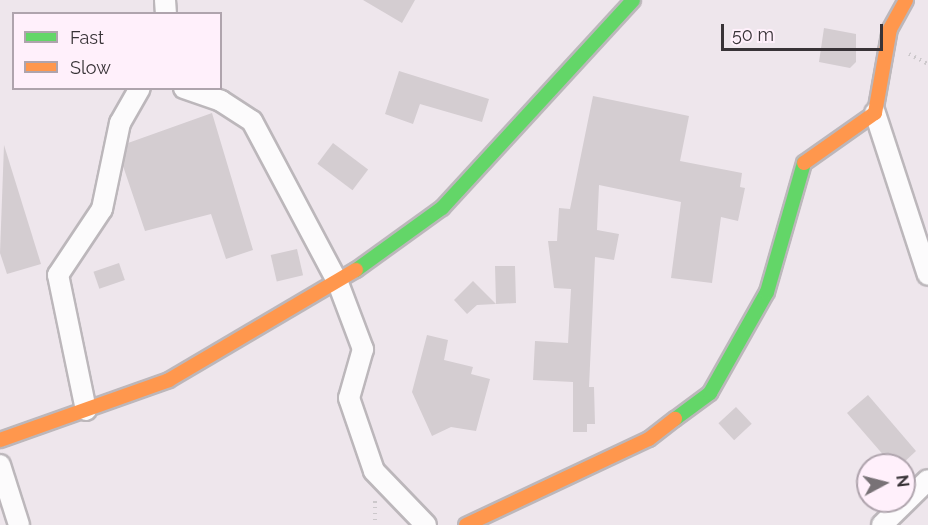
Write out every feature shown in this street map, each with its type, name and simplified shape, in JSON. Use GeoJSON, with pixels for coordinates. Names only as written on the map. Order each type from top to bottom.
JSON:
{"type":"FeatureCollection","features":[{"type":"Feature","properties":{"kind":"street"},"geometry":{"type":"LineString","coordinates":[[0,440],[169,380],[338,283],[442,208],[633,0]]}},
{"type":"Feature","properties":{"kind":"street"},"geometry":{"type":"LineString","coordinates":[[906,0],[890,29],[876,113],[928,275]]}},
{"type":"Feature","properties":{"kind":"street"},"geometry":{"type":"LineString","coordinates":[[86,410],[58,275],[102,209],[120,123],[139,90]]}},
{"type":"Feature","properties":{"kind":"street"},"geometry":{"type":"LineString","coordinates":[[190,90],[220,101],[252,121],[338,283],[363,349],[349,398],[374,471],[426,525]]}},
{"type":"Feature","properties":{"kind":"street"},"geometry":{"type":"LineString","coordinates":[[466,525],[650,439],[710,393],[767,292],[802,164],[876,113]]}},
{"type":"Feature","properties":{"kind":"street"},"geometry":{"type":"LineString","coordinates":[[0,465],[20,525]]}},
{"type":"Feature","properties":{"kind":"street"},"geometry":{"type":"LineString","coordinates":[[882,525],[928,480]]}},
{"type":"Feature","properties":{"kind":"building"},"geometry":{"type":"Polygon","coordinates":[[[363,0],[415,0],[402,23],[363,0]]]}},
{"type":"Feature","properties":{"kind":"building"},"geometry":{"type":"Polygon","coordinates":[[[824,28],[856,34],[856,62],[850,68],[819,62],[824,28]]]}},
{"type":"Feature","properties":{"kind":"building"},"geometry":{"type":"Polygon","coordinates":[[[399,71],[489,99],[482,122],[420,104],[413,124],[385,114],[399,71]]]}},
{"type":"Feature","properties":{"kind":"building"},"geometry":{"type":"Polygon","coordinates":[[[593,96],[689,116],[680,161],[742,173],[740,187],[745,188],[738,221],[721,217],[712,283],[671,278],[681,202],[599,185],[597,230],[619,234],[614,260],[595,257],[589,387],[594,387],[595,424],[587,424],[587,432],[573,432],[573,382],[533,380],[535,341],[568,343],[571,289],[554,288],[548,241],[557,241],[559,208],[570,209],[593,96]]]}},
{"type":"Feature","properties":{"kind":"building"},"geometry":{"type":"Polygon","coordinates":[[[212,113],[253,250],[226,259],[211,214],[145,231],[123,166],[128,143],[212,113]]]}},
{"type":"Feature","properties":{"kind":"building"},"geometry":{"type":"Polygon","coordinates":[[[333,143],[368,169],[352,190],[317,164],[333,143]]]}},
{"type":"Feature","properties":{"kind":"building"},"geometry":{"type":"Polygon","coordinates":[[[4,145],[41,264],[7,274],[0,253],[4,145]]]}},
{"type":"Feature","properties":{"kind":"building"},"geometry":{"type":"Polygon","coordinates":[[[297,249],[303,275],[277,281],[271,255],[297,249]]]}},
{"type":"Feature","properties":{"kind":"building"},"geometry":{"type":"Polygon","coordinates":[[[119,263],[125,280],[99,289],[93,272],[119,263]]]}},
{"type":"Feature","properties":{"kind":"building"},"geometry":{"type":"Polygon","coordinates":[[[495,266],[515,266],[516,303],[477,305],[467,314],[454,300],[473,281],[496,304],[495,266]]]}},
{"type":"Feature","properties":{"kind":"building"},"geometry":{"type":"Polygon","coordinates":[[[427,335],[448,340],[444,360],[473,367],[471,374],[490,379],[476,431],[451,427],[432,436],[412,392],[427,335]]]}},
{"type":"Feature","properties":{"kind":"building"},"geometry":{"type":"Polygon","coordinates":[[[868,395],[916,451],[914,453],[882,453],[847,413],[868,395]]]}},
{"type":"Feature","properties":{"kind":"building"},"geometry":{"type":"Polygon","coordinates":[[[736,407],[752,424],[734,440],[718,423],[736,407]]]}},
{"type":"Feature","properties":{"kind":"traffic: fast"},"geometry":{"type":"LineString","coordinates":[[356,270],[442,208],[633,0]]}},
{"type":"Feature","properties":{"kind":"traffic: fast"},"geometry":{"type":"LineString","coordinates":[[675,419],[710,393],[767,292],[804,163]]}},
{"type":"Feature","properties":{"kind":"traffic: slow"},"geometry":{"type":"LineString","coordinates":[[804,163],[875,113],[890,29],[906,0]]}},
{"type":"Feature","properties":{"kind":"traffic: slow"},"geometry":{"type":"LineString","coordinates":[[0,440],[169,380],[356,270]]}},
{"type":"Feature","properties":{"kind":"traffic: slow"},"geometry":{"type":"LineString","coordinates":[[466,525],[649,439],[675,419]]}}]}
